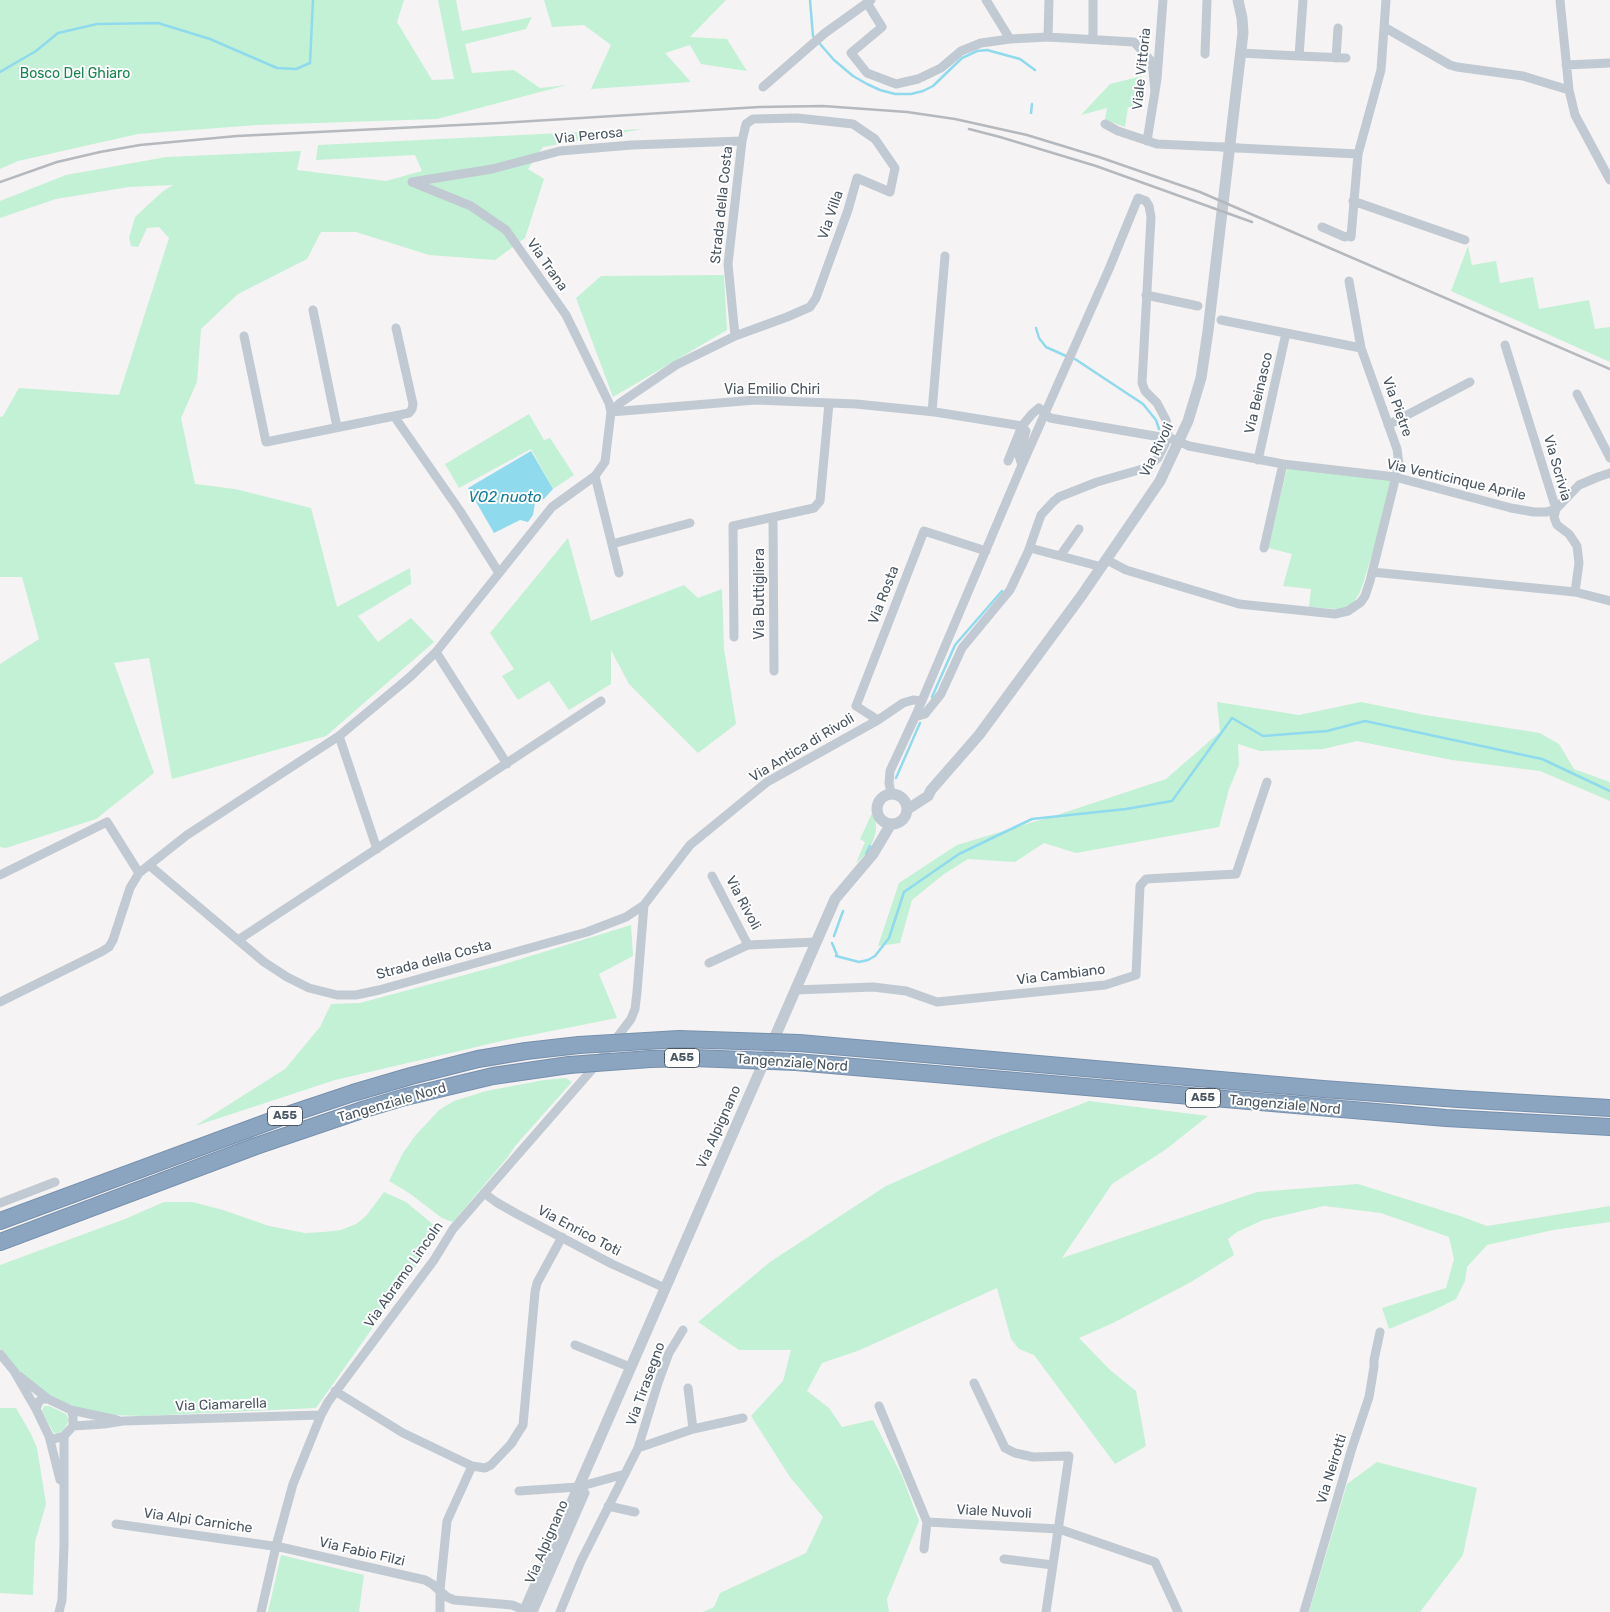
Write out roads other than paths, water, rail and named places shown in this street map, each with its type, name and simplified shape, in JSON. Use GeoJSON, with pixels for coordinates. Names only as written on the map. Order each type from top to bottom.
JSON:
{"type":"FeatureCollection","features":[{"type":"Feature","properties":{"kind":"highway","name":"Tangenziale Nord"},"geometry":{"type":"LineString","coordinates":[[0,1221],[287,1115],[353,1093],[478,1059],[579,1045],[678,1039],[799,1043],[1458,1100],[1610,1108]]}},
{"type":"Feature","properties":{"kind":"highway","name":"Tangenziale Nord"},"geometry":{"type":"LineString","coordinates":[[0,1242],[256,1146],[405,1097],[493,1076],[569,1065],[650,1059],[694,1058],[796,1062],[1446,1118],[1610,1127]]}},
{"type":"Feature","properties":{"kind":"street"},"geometry":{"type":"LineString","coordinates":[[986,0],[1010,39]]}},
{"type":"Feature","properties":{"kind":"street"},"geometry":{"type":"LineString","coordinates":[[1048,37],[1049,0]]}},
{"type":"Feature","properties":{"kind":"street"},"geometry":{"type":"LineString","coordinates":[[1093,0],[1093,39]]}},
{"type":"Feature","properties":{"kind":"street","name":"Viale Vittoria"},"geometry":{"type":"LineString","coordinates":[[1147,140],[1158,70],[1163,0]]}},
{"type":"Feature","properties":{"kind":"street"},"geometry":{"type":"LineString","coordinates":[[1205,54],[1208,0]]}},
{"type":"Feature","properties":{"kind":"street","name":"Via Rivoli"},"geometry":{"type":"LineString","coordinates":[[1231,0],[1236,18],[1240,53]]}},
{"type":"Feature","properties":{"kind":"street","name":"Via Rivoli"},"geometry":{"type":"LineString","coordinates":[[835,900],[867,862],[878,845],[886,822],[901,822],[905,818],[908,809],[923,800],[979,735],[1104,563],[1164,474],[1188,421],[1201,378],[1208,331],[1243,32],[1238,0]]}},
{"type":"Feature","properties":{"kind":"street"},"geometry":{"type":"LineString","coordinates":[[1299,56],[1302,0]]}},
{"type":"Feature","properties":{"kind":"street"},"geometry":{"type":"LineString","coordinates":[[1322,227],[1345,237],[1350,236],[1358,154],[1380,70],[1386,0]]}},
{"type":"Feature","properties":{"kind":"street"},"geometry":{"type":"LineString","coordinates":[[1560,0],[1569,90],[1575,115],[1605,162],[1610,180]]}},
{"type":"Feature","properties":{"kind":"street"},"geometry":{"type":"LineString","coordinates":[[763,87],[817,41],[869,1],[882,27],[851,53],[867,73],[896,84],[918,79],[941,68],[962,51],[981,42],[1048,37],[1134,42],[1146,53],[1152,62],[1155,91]]}},
{"type":"Feature","properties":{"kind":"street"},"geometry":{"type":"LineString","coordinates":[[1384,27],[1450,65],[1523,76],[1569,90]]}},
{"type":"Feature","properties":{"kind":"street"},"geometry":{"type":"LineString","coordinates":[[1336,58],[1338,28]]}},
{"type":"Feature","properties":{"kind":"street"},"geometry":{"type":"LineString","coordinates":[[1146,53],[1159,46]]}},
{"type":"Feature","properties":{"kind":"street"},"geometry":{"type":"LineString","coordinates":[[1240,53],[1346,58]]}},
{"type":"Feature","properties":{"kind":"street"},"geometry":{"type":"LineString","coordinates":[[1566,65],[1610,63]]}},
{"type":"Feature","properties":{"kind":"street","name":"Via Villa"},"geometry":{"type":"LineString","coordinates":[[735,336],[810,308],[816,298],[833,252],[857,178],[890,192],[895,168],[875,139],[853,124],[797,118],[753,119]]}},
{"type":"Feature","properties":{"kind":"street","name":"Strada della Costa"},"geometry":{"type":"LineString","coordinates":[[735,336],[728,264],[742,141],[746,124],[753,119]]}},
{"type":"Feature","properties":{"kind":"street"},"geometry":{"type":"LineString","coordinates":[[1105,124],[1118,132],[1157,144],[1358,154]]}},
{"type":"Feature","properties":{"kind":"street","name":"Via Perosa"},"geometry":{"type":"LineString","coordinates":[[412,182],[492,170],[560,151],[632,145],[742,141]]}},
{"type":"Feature","properties":{"kind":"street","name":"Via Trana"},"geometry":{"type":"LineString","coordinates":[[412,182],[471,206],[506,230],[566,315],[609,403],[611,412]]}},
{"type":"Feature","properties":{"kind":"street"},"geometry":{"type":"LineString","coordinates":[[908,809],[907,804],[896,794],[889,783],[890,771],[922,701],[1022,465],[1110,269],[1138,198],[1146,201],[1151,217],[1143,388],[1157,403],[1162,412],[1170,438],[1162,452],[1146,468],[1097,482],[1059,497],[1041,515],[1030,548],[1010,590],[962,648],[941,694],[925,714],[915,717]]}},
{"type":"Feature","properties":{"kind":"street"},"geometry":{"type":"LineString","coordinates":[[1353,201],[1464,240]]}},
{"type":"Feature","properties":{"kind":"street"},"geometry":{"type":"LineString","coordinates":[[932,412],[945,256]]}},
{"type":"Feature","properties":{"kind":"street","name":"Via Pietre"},"geometry":{"type":"LineString","coordinates":[[1104,563],[1225,600],[1257,606],[1335,614],[1348,611],[1361,602],[1365,596],[1372,572],[1399,464],[1397,449],[1360,348],[1349,281]]}},
{"type":"Feature","properties":{"kind":"street"},"geometry":{"type":"LineString","coordinates":[[1146,295],[1198,306]]}},
{"type":"Feature","properties":{"kind":"street"},"geometry":{"type":"LineString","coordinates":[[313,310],[337,428]]}},
{"type":"Feature","properties":{"kind":"street"},"geometry":{"type":"LineString","coordinates":[[1221,320],[1360,348]]}},
{"type":"Feature","properties":{"kind":"street"},"geometry":{"type":"LineString","coordinates":[[244,336],[266,442],[409,413],[413,404],[396,328]]}},
{"type":"Feature","properties":{"kind":"street","name":"Via Beinasco"},"geometry":{"type":"LineString","coordinates":[[1258,460],[1286,333]]}},
{"type":"Feature","properties":{"kind":"street"},"geometry":{"type":"LineString","coordinates":[[0,1002],[93,957],[109,947],[130,888],[139,872],[187,836],[340,736],[410,677],[436,652],[552,507],[595,476],[604,462],[611,412],[620,403],[676,365],[735,336]]}},
{"type":"Feature","properties":{"kind":"street","name":"Via Scrivia"},"geometry":{"type":"LineString","coordinates":[[1505,345],[1556,509],[1554,518],[1557,526],[1569,534],[1577,546],[1579,563],[1575,592]]}},
{"type":"Feature","properties":{"kind":"street"},"geometry":{"type":"LineString","coordinates":[[1388,425],[1470,382]]}},
{"type":"Feature","properties":{"kind":"street"},"geometry":{"type":"LineString","coordinates":[[1577,394],[1610,458]]}},
{"type":"Feature","properties":{"kind":"street","name":"Via Emilio Chiri"},"geometry":{"type":"LineString","coordinates":[[611,412],[755,400],[856,404],[932,412],[1022,426]]}},
{"type":"Feature","properties":{"kind":"street","name":"Via Buttigliera"},"geometry":{"type":"LineString","coordinates":[[734,637],[733,526],[814,508],[820,501],[829,403]]}},
{"type":"Feature","properties":{"kind":"street"},"geometry":{"type":"LineString","coordinates":[[1008,461],[1022,426],[1037,409],[1042,409],[1045,414]]}},
{"type":"Feature","properties":{"kind":"street","name":"Via Venticinque Aprile"},"geometry":{"type":"LineString","coordinates":[[1045,414],[1050,418],[1170,438],[1189,446],[1258,460],[1395,477],[1511,508],[1534,512],[1546,512],[1556,509]]}},
{"type":"Feature","properties":{"kind":"street"},"geometry":{"type":"LineString","coordinates":[[394,416],[460,511],[499,573]]}},
{"type":"Feature","properties":{"kind":"street"},"geometry":{"type":"LineString","coordinates":[[1022,426],[1026,431],[1020,456],[1022,465]]}},
{"type":"Feature","properties":{"kind":"street"},"geometry":{"type":"LineString","coordinates":[[1264,548],[1283,464]]}},
{"type":"Feature","properties":{"kind":"street"},"geometry":{"type":"LineString","coordinates":[[1556,509],[1580,485],[1610,473]]}},
{"type":"Feature","properties":{"kind":"street"},"geometry":{"type":"LineString","coordinates":[[595,476],[619,573]]}},
{"type":"Feature","properties":{"kind":"street","name":"Via Buttigliera"},"geometry":{"type":"LineString","coordinates":[[773,518],[774,671]]}},
{"type":"Feature","properties":{"kind":"street"},"geometry":{"type":"LineString","coordinates":[[612,544],[690,523]]}},
{"type":"Feature","properties":{"kind":"street"},"geometry":{"type":"LineString","coordinates":[[1060,556],[1080,529]]}},
{"type":"Feature","properties":{"kind":"street","name":"Via Rosta"},"geometry":{"type":"LineString","coordinates":[[878,720],[856,706],[924,531],[986,551]]}},
{"type":"Feature","properties":{"kind":"street"},"geometry":{"type":"LineString","coordinates":[[1030,548],[1060,556],[1104,563]]}},
{"type":"Feature","properties":{"kind":"street"},"geometry":{"type":"LineString","coordinates":[[1372,572],[1575,592],[1610,601]]}},
{"type":"Feature","properties":{"kind":"street"},"geometry":{"type":"LineString","coordinates":[[436,652],[507,764]]}},
{"type":"Feature","properties":{"kind":"street","name":"Via Antica di Rivoli"},"geometry":{"type":"LineString","coordinates":[[644,905],[690,845],[767,782],[878,720],[903,703],[913,700],[922,701]]}},
{"type":"Feature","properties":{"kind":"street"},"geometry":{"type":"LineString","coordinates":[[238,940],[601,701]]}},
{"type":"Feature","properties":{"kind":"street"},"geometry":{"type":"LineString","coordinates":[[340,736],[377,849]]}},
{"type":"Feature","properties":{"kind":"street","name":"Via Cambiano"},"geometry":{"type":"LineString","coordinates":[[795,990],[873,987],[906,991],[937,1002],[1106,985],[1136,975],[1140,886],[1146,879],[1236,874],[1267,782]]}},
{"type":"Feature","properties":{"kind":"street"},"geometry":{"type":"LineString","coordinates":[[886,822],[879,816],[877,806],[882,797],[896,794],[916,796],[932,790]]}},
{"type":"Feature","properties":{"kind":"street"},"geometry":{"type":"LineString","coordinates":[[0,874],[107,822],[139,872]]}},
{"type":"Feature","properties":{"kind":"street","name":"Strada della Costa"},"geometry":{"type":"LineString","coordinates":[[149,865],[264,962],[309,988],[337,995],[356,995],[379,990],[587,932],[626,917],[644,905]]}},
{"type":"Feature","properties":{"kind":"street","name":"Via Rivoli"},"geometry":{"type":"LineString","coordinates":[[712,876],[748,945]]}},
{"type":"Feature","properties":{"kind":"street","name":"Via Alpignano"},"geometry":{"type":"LineString","coordinates":[[527,1611],[578,1487],[835,900]]}},
{"type":"Feature","properties":{"kind":"street","name":"Via Abramo Lincoln"},"geometry":{"type":"LineString","coordinates":[[261,1612],[293,1484],[321,1415],[336,1391],[428,1268],[453,1229],[596,1065],[626,1027],[635,1009],[644,905]]}},
{"type":"Feature","properties":{"kind":"street","name":"Via Rivoli"},"geometry":{"type":"LineString","coordinates":[[709,964],[748,945],[816,942]]}},
{"type":"Feature","properties":{"kind":"street"},"geometry":{"type":"LineString","coordinates":[[0,1203],[55,1182]]}},
{"type":"Feature","properties":{"kind":"street","name":"Via Enrico Toti"},"geometry":{"type":"LineString","coordinates":[[484,1192],[496,1202],[624,1270],[665,1288]]}},
{"type":"Feature","properties":{"kind":"street"},"geometry":{"type":"LineString","coordinates":[[336,1391],[391,1427],[472,1466],[486,1468],[491,1465],[504,1452],[522,1428],[535,1292],[537,1283],[562,1237]]}},
{"type":"Feature","properties":{"kind":"street","name":"Via Tirasegno"},"geometry":{"type":"LineString","coordinates":[[560,1612],[581,1561],[638,1448],[669,1353],[683,1330]]}},
{"type":"Feature","properties":{"kind":"street","name":"Via Neirotti"},"geometry":{"type":"LineString","coordinates":[[1304,1612],[1352,1448],[1369,1397],[1380,1332]]}},
{"type":"Feature","properties":{"kind":"street"},"geometry":{"type":"LineString","coordinates":[[575,1345],[630,1367]]}},
{"type":"Feature","properties":{"kind":"street"},"geometry":{"type":"LineString","coordinates":[[0,1354],[14,1371],[49,1436],[63,1493]]}},
{"type":"Feature","properties":{"kind":"street"},"geometry":{"type":"LineString","coordinates":[[14,1371],[48,1399],[71,1410],[73,1426],[64,1436],[54,1438],[49,1436]]}},
{"type":"Feature","properties":{"kind":"street"},"geometry":{"type":"LineString","coordinates":[[974,1383],[1005,1448],[1033,1457],[1069,1456],[1046,1612]]}},
{"type":"Feature","properties":{"kind":"street"},"geometry":{"type":"LineString","coordinates":[[688,1388],[693,1429]]}},
{"type":"Feature","properties":{"kind":"street"},"geometry":{"type":"LineString","coordinates":[[36,1409],[39,1401],[48,1399]]}},
{"type":"Feature","properties":{"kind":"street"},"geometry":{"type":"LineString","coordinates":[[879,1406],[927,1522],[924,1549]]}},
{"type":"Feature","properties":{"kind":"street","name":"Via Ciamarella"},"geometry":{"type":"LineString","coordinates":[[71,1410],[122,1421]]}},
{"type":"Feature","properties":{"kind":"street","name":"Via Ciamarella"},"geometry":{"type":"LineString","coordinates":[[73,1426],[122,1421],[321,1415]]}},
{"type":"Feature","properties":{"kind":"street","name":"Via Tirasegno"},"geometry":{"type":"LineString","coordinates":[[638,1448],[693,1429],[743,1418]]}},
{"type":"Feature","properties":{"kind":"street"},"geometry":{"type":"LineString","coordinates":[[62,1612],[64,1436]]}},
{"type":"Feature","properties":{"kind":"street"},"geometry":{"type":"LineString","coordinates":[[440,1612],[440,1590],[447,1521],[472,1466]]}},
{"type":"Feature","properties":{"kind":"street"},"geometry":{"type":"LineString","coordinates":[[578,1487],[625,1474]]}},
{"type":"Feature","properties":{"kind":"street","name":"Via Alpignano"},"geometry":{"type":"LineString","coordinates":[[518,1491],[578,1487]]}},
{"type":"Feature","properties":{"kind":"street"},"geometry":{"type":"LineString","coordinates":[[608,1506],[635,1512]]}},
{"type":"Feature","properties":{"kind":"street","name":"Viale Nuvoli"},"geometry":{"type":"LineString","coordinates":[[927,1522],[1059,1529],[1155,1562],[1178,1612]]}},
{"type":"Feature","properties":{"kind":"street","name":"Via Alpi Carniche"},"geometry":{"type":"LineString","coordinates":[[116,1524],[276,1546]]}},
{"type":"Feature","properties":{"kind":"street","name":"Via Fabio Filzi"},"geometry":{"type":"LineString","coordinates":[[276,1546],[424,1580],[454,1600],[512,1605],[527,1611]]}},
{"type":"Feature","properties":{"kind":"street"},"geometry":{"type":"LineString","coordinates":[[1004,1559],[1053,1566]]}},
{"type":"Feature","properties":{"kind":"water","name":"VO2 nuoto"},"geometry":{"type":"Polygon","coordinates":[[[531,451],[553,489],[544,499],[535,503],[533,515],[528,522],[520,520],[494,533],[468,488],[531,451]]]}},
{"type":"Feature","properties":{"kind":"waterway"},"geometry":{"type":"LineString","coordinates":[[0,72],[36,51],[58,33],[97,24],[158,23],[210,39],[277,68],[296,69],[310,63],[313,0]]}},
{"type":"Feature","properties":{"kind":"waterway"},"geometry":{"type":"LineString","coordinates":[[810,0],[813,36],[834,60],[853,76],[880,90],[895,94],[911,94],[923,91],[933,86],[962,58],[977,51],[987,50],[1020,59],[1035,70]]}},
{"type":"Feature","properties":{"kind":"waterway"},"geometry":{"type":"LineString","coordinates":[[1031,113],[1032,104]]}},
{"type":"Feature","properties":{"kind":"waterway"},"geometry":{"type":"LineString","coordinates":[[1036,328],[1039,338],[1046,347],[1066,356]]}},
{"type":"Feature","properties":{"kind":"waterway"},"geometry":{"type":"LineString","coordinates":[[1075,359],[1143,404],[1156,420],[1159,429]]}},
{"type":"Feature","properties":{"kind":"waterway"},"geometry":{"type":"LineString","coordinates":[[932,697],[955,645],[1002,591]]}},
{"type":"Feature","properties":{"kind":"waterway"},"geometry":{"type":"LineString","coordinates":[[832,943],[836,956],[859,962],[875,956],[889,938],[904,892],[959,854],[1032,819],[1126,809],[1172,801],[1232,718],[1263,736],[1327,731],[1365,721],[1542,759],[1610,791]]}},
{"type":"Feature","properties":{"kind":"waterway"},"geometry":{"type":"LineString","coordinates":[[896,778],[920,723]]}},
{"type":"Feature","properties":{"kind":"waterway"},"geometry":{"type":"LineString","coordinates":[[866,854],[870,846]]}},
{"type":"Feature","properties":{"kind":"waterway"},"geometry":{"type":"LineString","coordinates":[[834,936],[843,911]]}},
{"type":"Feature","properties":{"kind":"railway"},"geometry":{"type":"LineString","coordinates":[[0,182],[57,162],[100,152],[140,145],[237,136],[500,123],[759,107],[823,106],[907,112],[955,119],[1027,135],[1099,157],[1200,192],[1610,369]]}},
{"type":"Feature","properties":{"kind":"railway"},"geometry":{"type":"LineString","coordinates":[[969,129],[1096,166],[1252,222]]}},
{"type":"Feature","properties":{"kind":"park label","name":"Bosco Del Ghiaro"},"geometry":{"type":"Point","coordinates":[75,74]}}]}
